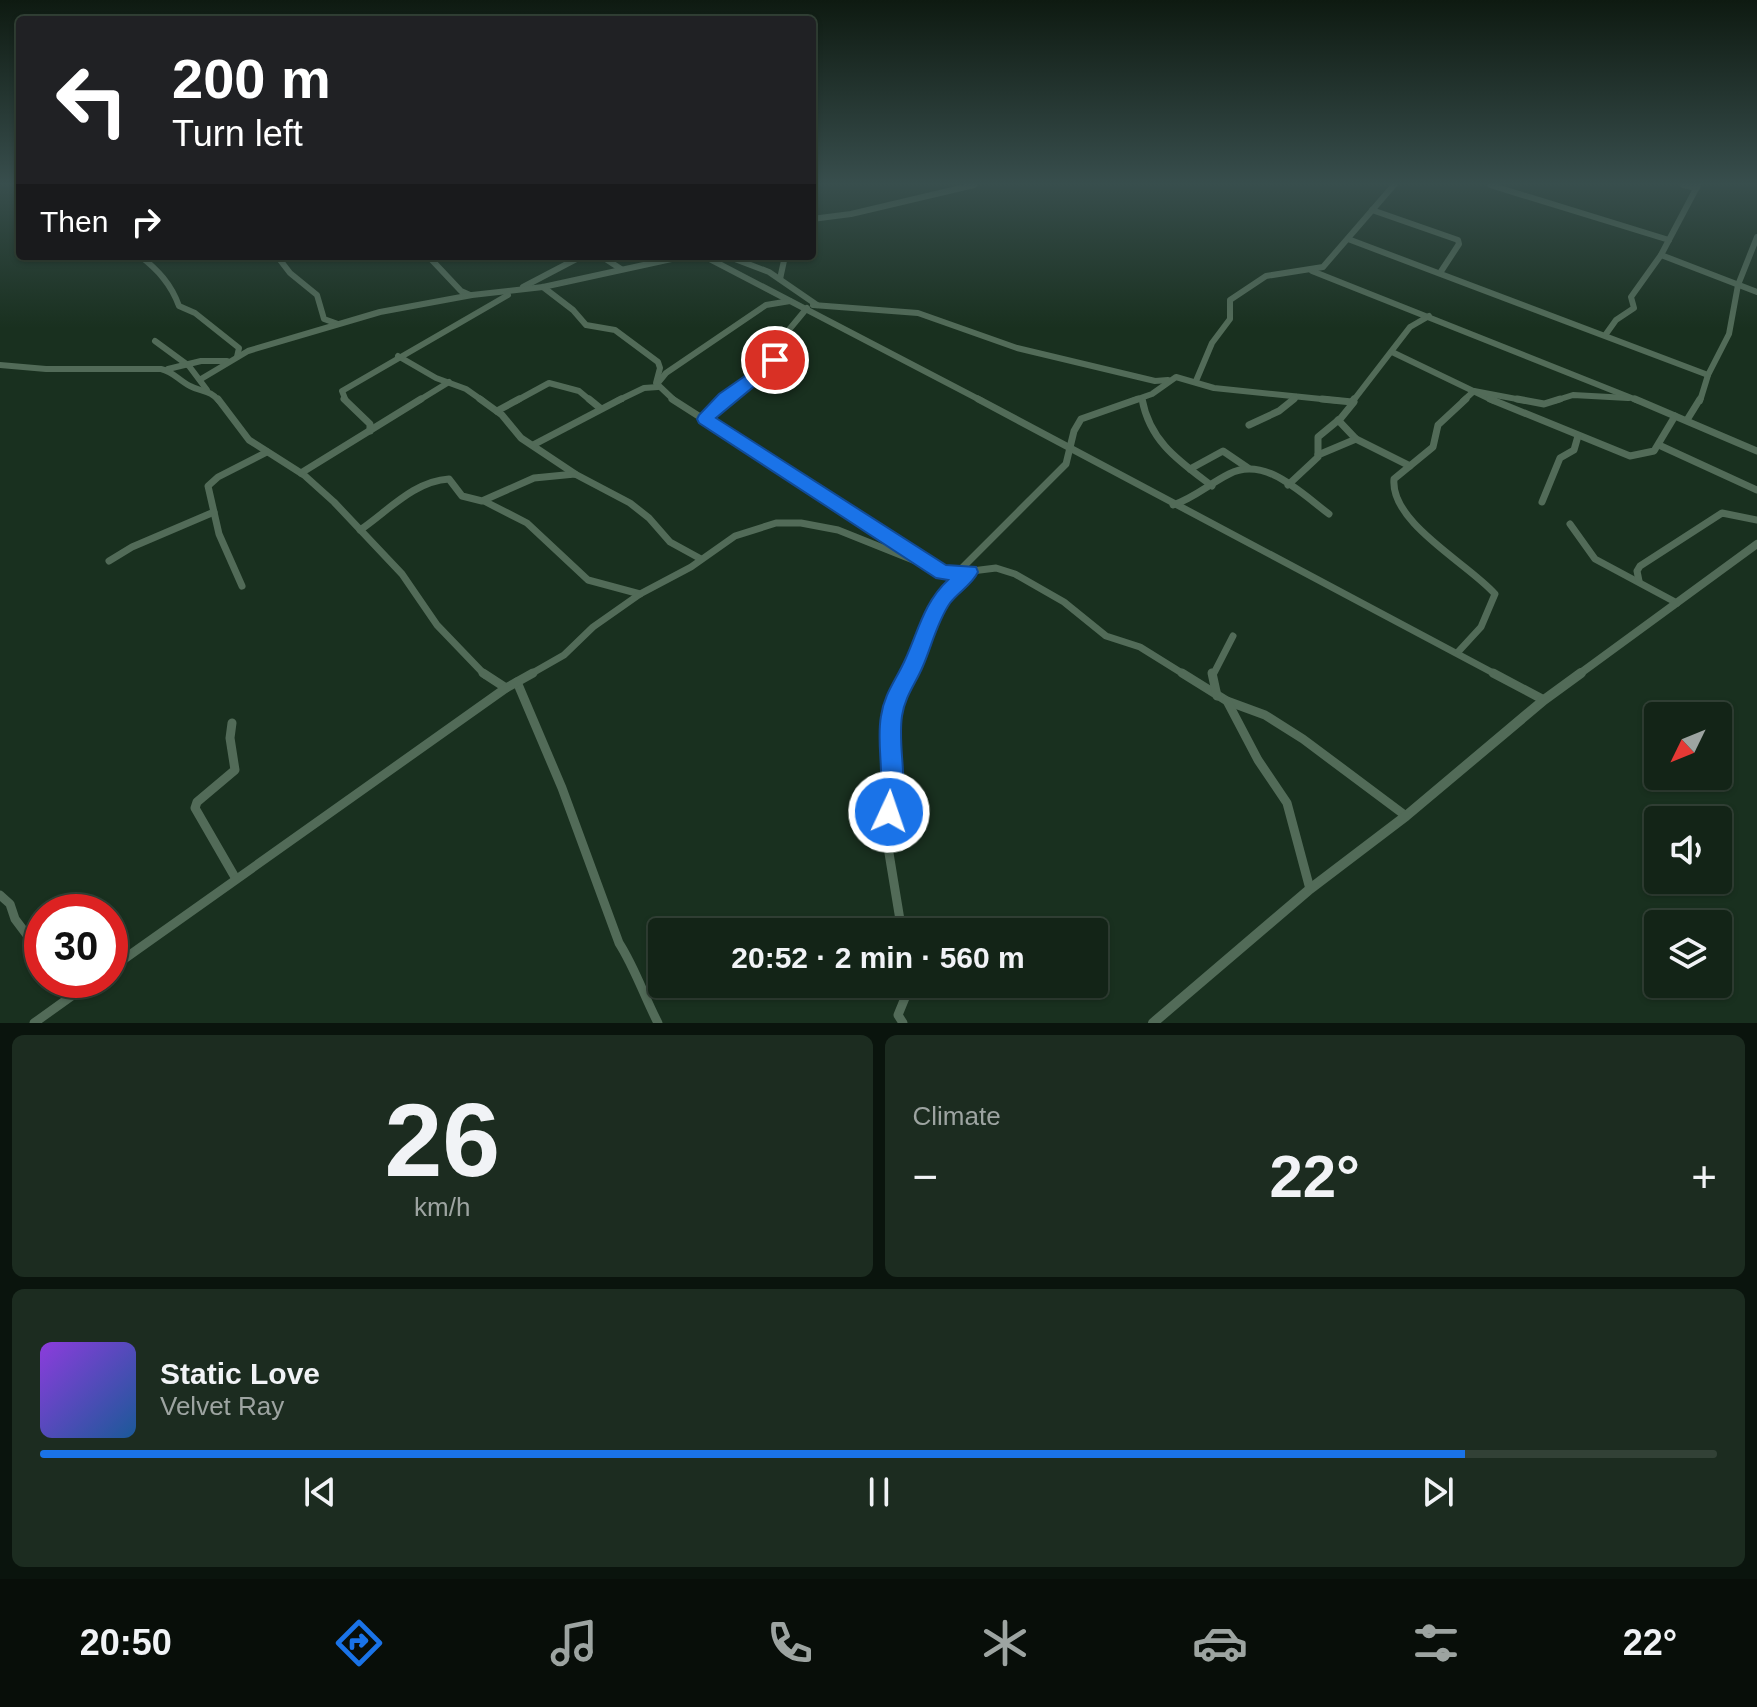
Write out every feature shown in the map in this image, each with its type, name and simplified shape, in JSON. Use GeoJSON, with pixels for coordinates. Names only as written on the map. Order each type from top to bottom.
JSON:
{"type":"FeatureCollection","features":[{"type":"Feature","properties":{"kind":"street"},"geometry":{"type":"LineString","coordinates":[[1312,271],[1323,267],[1353,233]]}},
{"type":"Feature","properties":{"kind":"street"},"geometry":{"type":"LineString","coordinates":[[1437,233],[1458,240],[1459,244],[1440,273]]}},
{"type":"Feature","properties":{"kind":"street"},"geometry":{"type":"LineString","coordinates":[[1638,233],[1667,243]]}},
{"type":"Feature","properties":{"kind":"street"},"geometry":{"type":"LineString","coordinates":[[1606,334],[1616,320],[1634,308],[1631,297],[1661,255],[1672,233]]}},
{"type":"Feature","properties":{"kind":"street"},"geometry":{"type":"LineString","coordinates":[[1687,420],[1699,403],[1708,375],[1729,334],[1738,285],[1757,237]]}},
{"type":"Feature","properties":{"kind":"street"},"geometry":{"type":"LineString","coordinates":[[1348,239],[1708,375]]}},
{"type":"Feature","properties":{"kind":"street"},"geometry":{"type":"LineString","coordinates":[[1661,255],[1757,292]]}},
{"type":"Feature","properties":{"kind":"street"},"geometry":{"type":"LineString","coordinates":[[145,260],[158,270],[174,292],[179,306],[195,313],[239,348],[237,357]]}},
{"type":"Feature","properties":{"kind":"street"},"geometry":{"type":"LineString","coordinates":[[280,260],[290,273],[316,293],[324,319],[344,325]]}},
{"type":"Feature","properties":{"kind":"street"},"geometry":{"type":"LineString","coordinates":[[432,260],[461,291],[472,295]]}},
{"type":"Feature","properties":{"kind":"street"},"geometry":{"type":"LineString","coordinates":[[370,431],[370,424],[340,393],[398,356],[574,260]]}},
{"type":"Feature","properties":{"kind":"street"},"geometry":{"type":"LineString","coordinates":[[607,260],[621,269]]}},
{"type":"Feature","properties":{"kind":"street"},"geometry":{"type":"LineString","coordinates":[[201,379],[237,357],[380,312],[472,295],[543,287],[664,260]]}},
{"type":"Feature","properties":{"kind":"street"},"geometry":{"type":"LineString","coordinates":[[712,260],[1544,700]]}},
{"type":"Feature","properties":{"kind":"street"},"geometry":{"type":"LineString","coordinates":[[738,260],[764,269],[817,305]]}},
{"type":"Feature","properties":{"kind":"street"},"geometry":{"type":"LineString","coordinates":[[780,279],[784,260]]}},
{"type":"Feature","properties":{"kind":"street"},"geometry":{"type":"LineString","coordinates":[[1323,267],[1327,277]]}},
{"type":"Feature","properties":{"kind":"street"},"geometry":{"type":"LineString","coordinates":[[1196,381],[1212,343],[1230,319],[1230,300],[1250,281],[1294,270],[1312,271],[1687,420],[1757,451]]}},
{"type":"Feature","properties":{"kind":"street"},"geometry":{"type":"LineString","coordinates":[[543,287],[586,325],[615,330],[658,362],[657,386]]}},
{"type":"Feature","properties":{"kind":"street"},"geometry":{"type":"LineString","coordinates":[[657,386],[666,373],[766,305],[792,301]]}},
{"type":"Feature","properties":{"kind":"street"},"geometry":{"type":"LineString","coordinates":[[705,419],[725,398],[775,360],[783,337],[804,307],[817,305],[918,313],[1017,348],[1155,381],[1178,377],[1214,388],[1354,402]]}},
{"type":"Feature","properties":{"kind":"street"},"geometry":{"type":"LineString","coordinates":[[1318,455],[1318,437],[1354,402],[1410,327],[1429,316]]}},
{"type":"Feature","properties":{"kind":"street"},"geometry":{"type":"LineString","coordinates":[[155,341],[201,379],[207,390]]}},
{"type":"Feature","properties":{"kind":"street"},"geometry":{"type":"LineString","coordinates":[[1392,352],[1578,436],[1641,458],[1661,446],[1675,416]]}},
{"type":"Feature","properties":{"kind":"street"},"geometry":{"type":"LineString","coordinates":[[398,356],[436,378],[466,389],[497,411],[521,438],[575,474],[594,481],[630,503],[649,518],[670,542],[701,559]]}},
{"type":"Feature","properties":{"kind":"street"},"geometry":{"type":"LineString","coordinates":[[0,365],[46,369],[166,370],[185,364],[230,361]]}},
{"type":"Feature","properties":{"kind":"street"},"geometry":{"type":"LineString","coordinates":[[166,370],[189,386],[207,390],[218,398],[249,440],[301,473],[402,574],[437,625],[486,676],[506,688]]}},
{"type":"Feature","properties":{"kind":"street"},"geometry":{"type":"LineString","coordinates":[[956,574],[1060,471],[1081,419],[1158,391],[1168,380]]}},
{"type":"Feature","properties":{"kind":"street"},"geometry":{"type":"LineString","coordinates":[[301,473],[450,382]]}},
{"type":"Feature","properties":{"kind":"street"},"geometry":{"type":"LineString","coordinates":[[497,411],[549,383],[579,391],[600,408]]}},
{"type":"Feature","properties":{"kind":"street"},"geometry":{"type":"LineString","coordinates":[[533,445],[600,408],[644,388],[657,386],[943,572]]}},
{"type":"Feature","properties":{"kind":"street"},"geometry":{"type":"LineString","coordinates":[[1474,391],[1544,404],[1573,395],[1628,398]]}},
{"type":"Feature","properties":{"kind":"street"},"geometry":{"type":"LineString","coordinates":[[1458,652],[1481,627],[1495,594],[1483,580],[1421,533],[1392,486],[1394,479],[1433,447],[1438,425],[1474,391]]}},
{"type":"Feature","properties":{"kind":"street"},"geometry":{"type":"LineString","coordinates":[[1249,425],[1279,411],[1296,397]]}},
{"type":"Feature","properties":{"kind":"street"},"geometry":{"type":"LineString","coordinates":[[1142,398],[1150,433],[1212,486]]}},
{"type":"Feature","properties":{"kind":"street"},"geometry":{"type":"LineString","coordinates":[[1338,420],[1356,439],[1410,466]]}},
{"type":"Feature","properties":{"kind":"street"},"geometry":{"type":"LineString","coordinates":[[1542,502],[1560,458],[1574,450],[1578,436]]}},
{"type":"Feature","properties":{"kind":"street"},"geometry":{"type":"LineString","coordinates":[[1288,485],[1318,455],[1356,439]]}},
{"type":"Feature","properties":{"kind":"street"},"geometry":{"type":"LineString","coordinates":[[1661,446],[1757,490]]}},
{"type":"Feature","properties":{"kind":"street"},"geometry":{"type":"LineString","coordinates":[[1190,469],[1223,451],[1248,468],[1263,471],[1288,485],[1329,514]]}},
{"type":"Feature","properties":{"kind":"street"},"geometry":{"type":"LineString","coordinates":[[242,586],[219,534],[208,486],[267,452]]}},
{"type":"Feature","properties":{"kind":"street"},"geometry":{"type":"LineString","coordinates":[[1173,505],[1189,500],[1232,472],[1248,468]]}},
{"type":"Feature","properties":{"kind":"street"},"geometry":{"type":"LineString","coordinates":[[484,501],[530,479],[575,474]]}},
{"type":"Feature","properties":{"kind":"street"},"geometry":{"type":"LineString","coordinates":[[360,530],[390,511],[401,497],[441,478],[449,479],[465,498],[484,501],[527,523],[588,580],[640,594]]}},
{"type":"Feature","properties":{"kind":"street"},"geometry":{"type":"LineString","coordinates":[[109,561],[132,547],[214,512]]}},
{"type":"Feature","properties":{"kind":"street"},"geometry":{"type":"LineString","coordinates":[[1639,581],[1637,571],[1640,566],[1722,513],[1757,520]]}},
{"type":"Feature","properties":{"kind":"street"},"geometry":{"type":"LineString","coordinates":[[128,956],[506,688],[564,655],[593,627],[640,594],[747,530],[776,523],[801,523],[838,530],[943,572],[956,574],[996,568],[1015,574],[1064,602],[1106,636],[1140,647],[1217,696],[1265,715],[1303,739],[1406,816]]}},
{"type":"Feature","properties":{"kind":"street"},"geometry":{"type":"LineString","coordinates":[[1570,524],[1595,559],[1677,603]]}},
{"type":"Feature","properties":{"kind":"street"},"geometry":{"type":"LineString","coordinates":[[1153,1023],[1310,889],[1406,816],[1544,700],[1757,544]]}},
{"type":"Feature","properties":{"kind":"street"},"geometry":{"type":"LineString","coordinates":[[900,918],[886,835],[892,783],[891,715],[898,690],[913,666],[943,596],[969,572]]}},
{"type":"Feature","properties":{"kind":"street"},"geometry":{"type":"LineString","coordinates":[[1217,696],[1212,672],[1233,636]]}},
{"type":"Feature","properties":{"kind":"street"},"geometry":{"type":"LineString","coordinates":[[517,682],[582,840],[619,943],[633,965],[640,989],[658,1023]]}},
{"type":"Feature","properties":{"kind":"street"},"geometry":{"type":"LineString","coordinates":[[1227,701],[1258,760],[1287,803],[1310,889]]}},
{"type":"Feature","properties":{"kind":"street"},"geometry":{"type":"LineString","coordinates":[[232,723],[230,738],[235,770],[197,802],[195,808],[236,879]]}},
{"type":"Feature","properties":{"kind":"street"},"geometry":{"type":"LineString","coordinates":[[0,895],[10,904],[15,919],[24,931]]}},
{"type":"Feature","properties":{"kind":"street"},"geometry":{"type":"LineString","coordinates":[[34,1023],[69,998]]}},
{"type":"Feature","properties":{"kind":"street"},"geometry":{"type":"LineString","coordinates":[[903,1023],[898,1015],[905,998]]}},
{"type":"Feature","properties":{"kind":"route"},"geometry":{"type":"LineString","coordinates":[[775,360],[725,398],[705,419],[943,572],[952,575],[969,572],[943,596],[913,666],[898,690],[890,729],[892,783],[889,812]]}}]}
